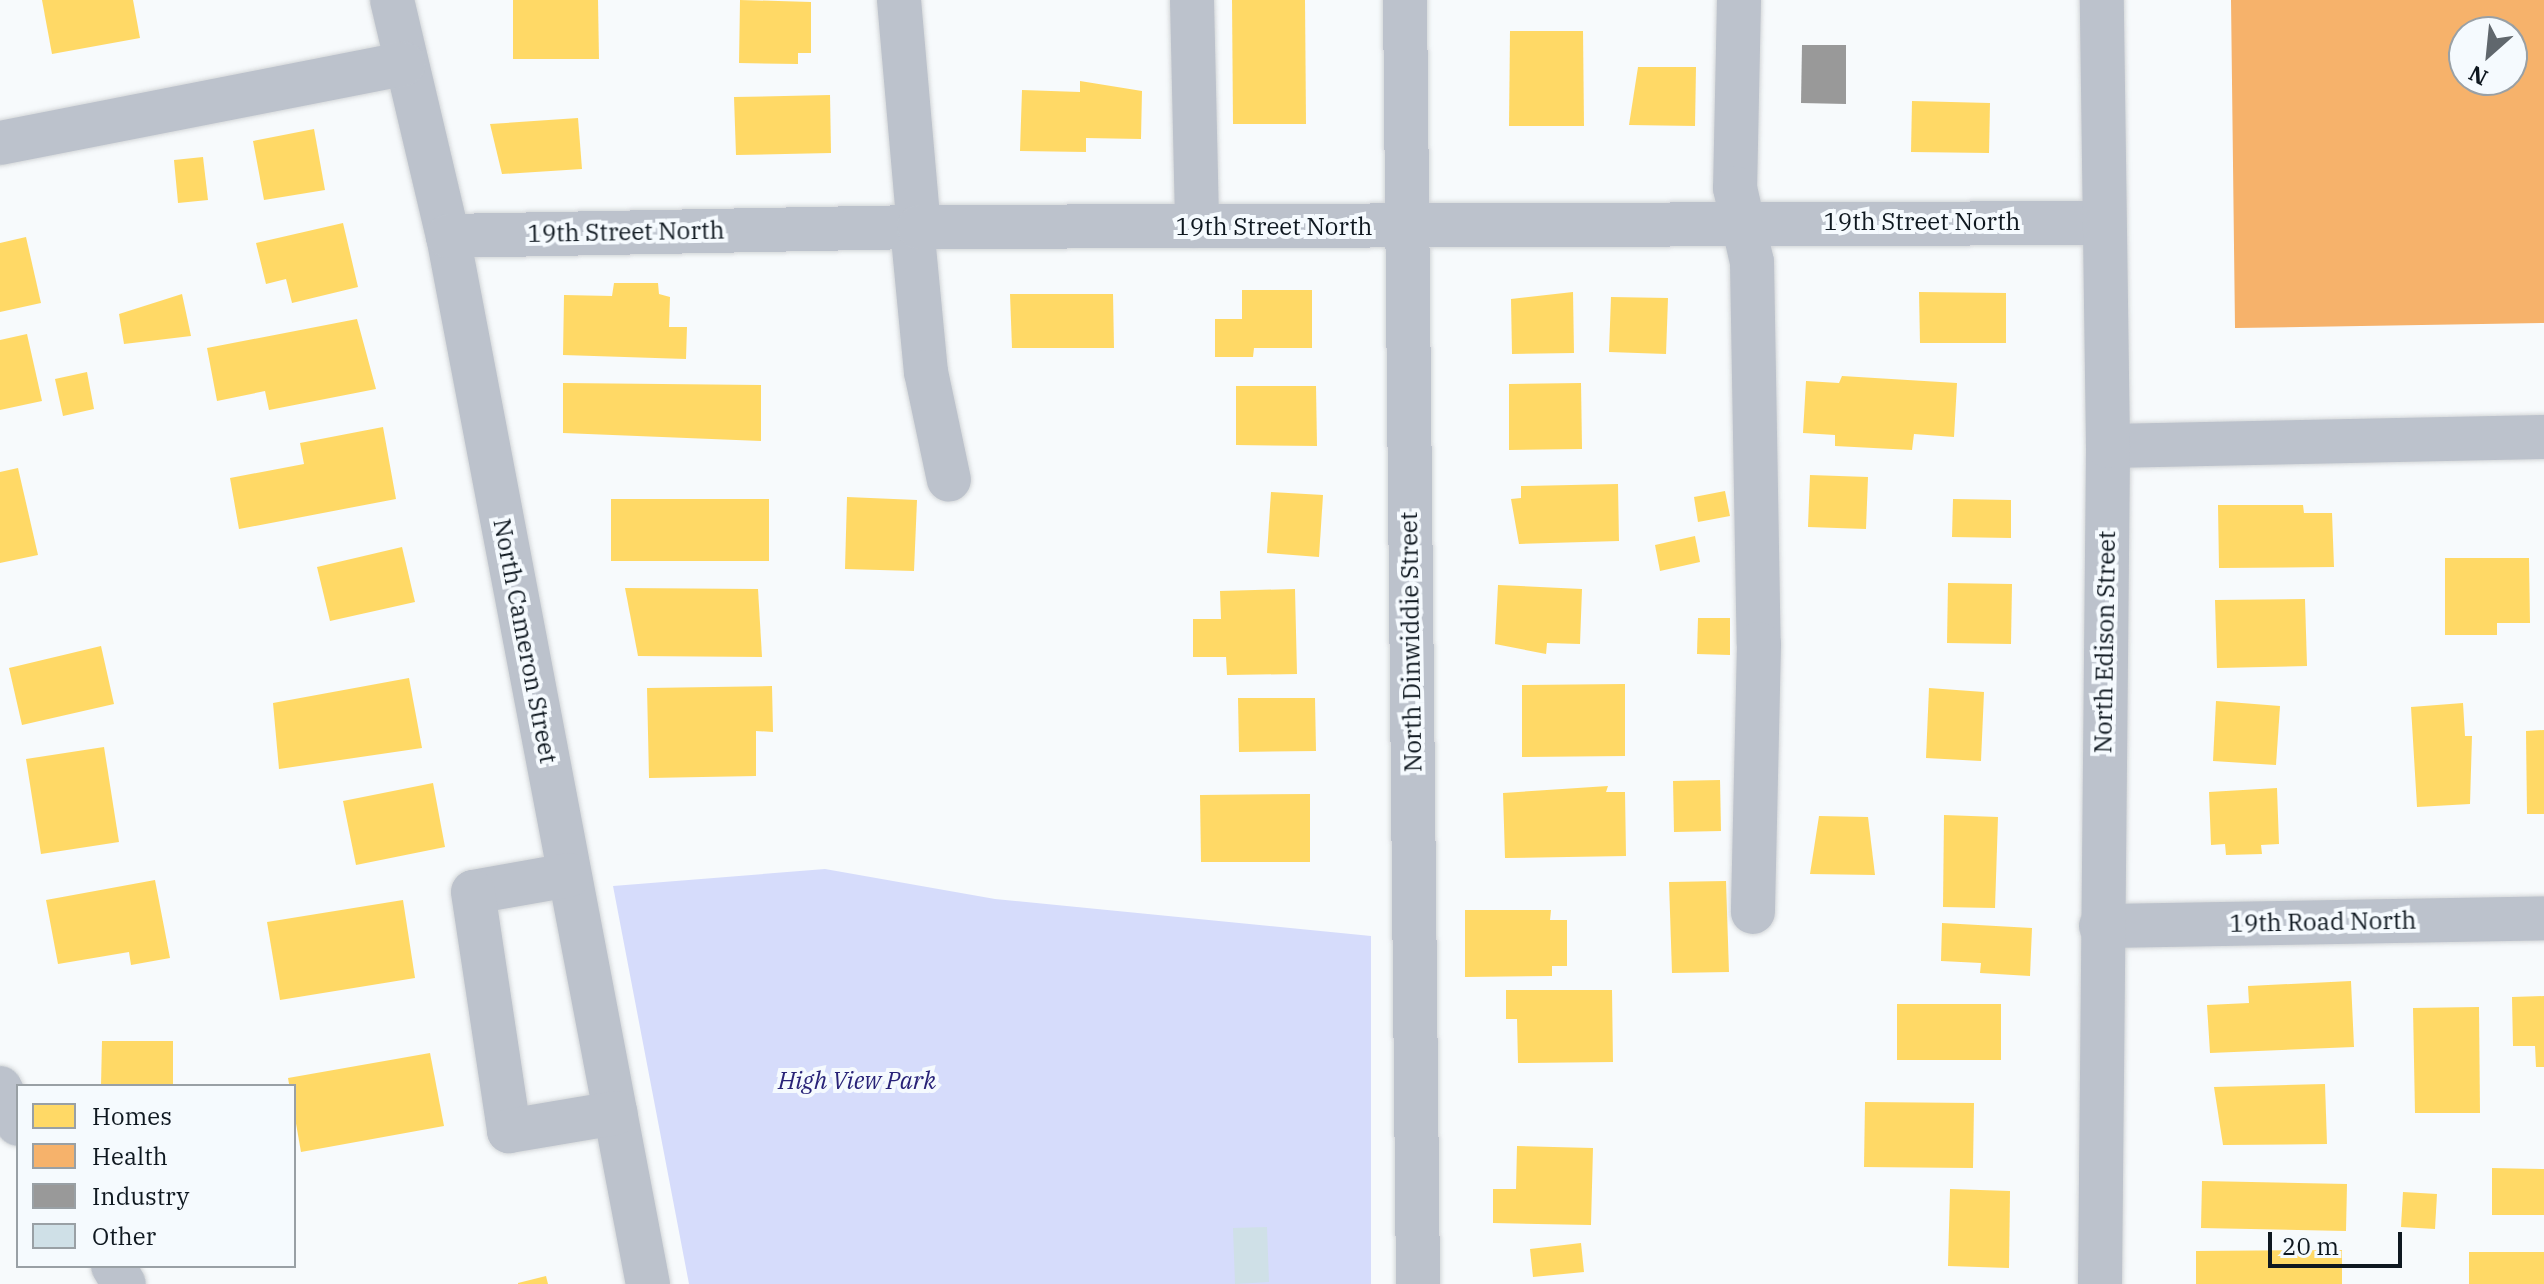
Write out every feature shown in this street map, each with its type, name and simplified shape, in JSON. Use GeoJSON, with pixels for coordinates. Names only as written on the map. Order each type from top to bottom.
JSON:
{"type":"FeatureCollection","features":[{"type":"Feature","properties":{"kind":"street","name":"North Cameron Street"},"geometry":{"type":"LineString","coordinates":[[392,0],[403,64],[448,236],[648,1284]]}},
{"type":"Feature","properties":{"kind":"street"},"geometry":{"type":"LineString","coordinates":[[899,0],[926,372],[949,480]]}},
{"type":"Feature","properties":{"kind":"street"},"geometry":{"type":"LineString","coordinates":[[1192,0],[1197,226]]}},
{"type":"Feature","properties":{"kind":"street","name":"North Dinwiddie Street"},"geometry":{"type":"LineString","coordinates":[[1405,0],[1418,1284]]}},
{"type":"Feature","properties":{"kind":"street"},"geometry":{"type":"LineString","coordinates":[[1739,0],[1735,188],[1752,262],[1759,644],[1753,912]]}},
{"type":"Feature","properties":{"kind":"street","name":"North Edison Street"},"geometry":{"type":"LineString","coordinates":[[2100,1284],[2101,926],[2108,446],[2100,223],[2102,0]]}},
{"type":"Feature","properties":{"kind":"street"},"geometry":{"type":"LineString","coordinates":[[0,143],[403,64]]}},
{"type":"Feature","properties":{"kind":"street","name":"19th Street North"},"geometry":{"type":"LineString","coordinates":[[448,236],[916,227],[1407,228],[1742,221],[2100,223]]}},
{"type":"Feature","properties":{"kind":"street"},"geometry":{"type":"LineString","coordinates":[[2108,446],[2544,437]]}},
{"type":"Feature","properties":{"kind":"street"},"geometry":{"type":"LineString","coordinates":[[569,875],[473,892],[509,1131],[615,1113]]}},
{"type":"Feature","properties":{"kind":"street","name":"19th Road North"},"geometry":{"type":"LineString","coordinates":[[2101,926],[2544,918]]}},
{"type":"Feature","properties":{"kind":"street"},"geometry":{"type":"LineString","coordinates":[[0,1088],[16,1120]]}},
{"type":"Feature","properties":{"kind":"green space","name":"High View Park"},"geometry":{"type":"Polygon","coordinates":[[[825,869],[995,899],[1371,936],[1371,1284],[689,1284],[613,886],[825,869]]]}},
{"type":"Feature","properties":{"kind":"building: Homes"},"geometry":{"type":"Polygon","coordinates":[[[42,0],[133,0],[140,38],[52,54],[42,0]]]}},
{"type":"Feature","properties":{"kind":"building: Homes"},"geometry":{"type":"Polygon","coordinates":[[[513,0],[598,0],[599,59],[513,59],[513,0]]]}},
{"type":"Feature","properties":{"kind":"building: Homes"},"geometry":{"type":"Polygon","coordinates":[[[740,0],[811,2],[811,53],[798,53],[798,64],[739,63],[740,0]]]}},
{"type":"Feature","properties":{"kind":"building: Homes"},"geometry":{"type":"Polygon","coordinates":[[[1232,0],[1305,0],[1306,124],[1233,124],[1232,0]]]}},
{"type":"Feature","properties":{"kind":"building: Homes"},"geometry":{"type":"Polygon","coordinates":[[[1510,31],[1583,31],[1584,126],[1509,126],[1510,31]]]}},
{"type":"Feature","properties":{"kind":"building: Homes"},"geometry":{"type":"Polygon","coordinates":[[[1638,67],[1696,67],[1695,126],[1629,125],[1638,67]]]}},
{"type":"Feature","properties":{"kind":"building: Homes"},"geometry":{"type":"Polygon","coordinates":[[[1080,81],[1142,91],[1141,139],[1086,138],[1086,152],[1020,151],[1022,90],[1080,92],[1080,81]]]}},
{"type":"Feature","properties":{"kind":"building: Homes"},"geometry":{"type":"Polygon","coordinates":[[[830,95],[831,153],[736,155],[734,97],[830,95]]]}},
{"type":"Feature","properties":{"kind":"building: Homes"},"geometry":{"type":"Polygon","coordinates":[[[1912,101],[1990,103],[1989,153],[1911,152],[1912,101]]]}},
{"type":"Feature","properties":{"kind":"building: Homes"},"geometry":{"type":"Polygon","coordinates":[[[578,118],[582,169],[502,174],[490,124],[578,118]]]}},
{"type":"Feature","properties":{"kind":"building: Homes"},"geometry":{"type":"Polygon","coordinates":[[[314,129],[325,190],[264,200],[253,141],[314,129]]]}},
{"type":"Feature","properties":{"kind":"building: Homes"},"geometry":{"type":"Polygon","coordinates":[[[203,157],[208,200],[178,203],[174,160],[203,157]]]}},
{"type":"Feature","properties":{"kind":"building: Homes"},"geometry":{"type":"Polygon","coordinates":[[[343,223],[358,287],[292,303],[286,279],[266,284],[256,243],[343,223]]]}},
{"type":"Feature","properties":{"kind":"building: Homes"},"geometry":{"type":"Polygon","coordinates":[[[26,237],[41,303],[0,312],[0,243],[26,237]]]}},
{"type":"Feature","properties":{"kind":"building: Homes"},"geometry":{"type":"Polygon","coordinates":[[[614,283],[658,283],[659,294],[670,297],[669,327],[687,327],[686,359],[563,355],[564,295],[612,296],[614,283]]]}},
{"type":"Feature","properties":{"kind":"building: Homes"},"geometry":{"type":"Polygon","coordinates":[[[1242,290],[1312,290],[1312,348],[1254,348],[1253,357],[1215,357],[1215,319],[1242,319],[1242,290]]]}},
{"type":"Feature","properties":{"kind":"building: Homes"},"geometry":{"type":"Polygon","coordinates":[[[1573,292],[1574,353],[1512,354],[1511,299],[1573,292]]]}},
{"type":"Feature","properties":{"kind":"building: Homes"},"geometry":{"type":"Polygon","coordinates":[[[1919,292],[2006,293],[2006,343],[1920,343],[1919,292]]]}},
{"type":"Feature","properties":{"kind":"building: Homes"},"geometry":{"type":"Polygon","coordinates":[[[182,294],[191,336],[124,344],[119,314],[182,294]]]}},
{"type":"Feature","properties":{"kind":"building: Homes"},"geometry":{"type":"Polygon","coordinates":[[[1010,294],[1113,294],[1114,348],[1012,348],[1010,294]]]}},
{"type":"Feature","properties":{"kind":"building: Homes"},"geometry":{"type":"Polygon","coordinates":[[[1611,297],[1668,298],[1666,354],[1609,352],[1611,297]]]}},
{"type":"Feature","properties":{"kind":"building: Homes"},"geometry":{"type":"Polygon","coordinates":[[[357,319],[376,389],[269,410],[265,391],[217,401],[207,348],[357,319]]]}},
{"type":"Feature","properties":{"kind":"building: Homes"},"geometry":{"type":"Polygon","coordinates":[[[27,334],[42,401],[0,410],[0,340],[27,334]]]}},
{"type":"Feature","properties":{"kind":"building: Homes"},"geometry":{"type":"Polygon","coordinates":[[[87,372],[94,409],[63,416],[55,379],[87,372]]]}},
{"type":"Feature","properties":{"kind":"building: Homes"},"geometry":{"type":"Polygon","coordinates":[[[1842,376],[1957,383],[1954,437],[1914,434],[1912,450],[1835,446],[1835,435],[1803,433],[1806,381],[1839,383],[1842,376]]]}},
{"type":"Feature","properties":{"kind":"building: Homes"},"geometry":{"type":"Polygon","coordinates":[[[563,383],[761,385],[761,441],[563,433],[563,383]]]}},
{"type":"Feature","properties":{"kind":"building: Homes"},"geometry":{"type":"Polygon","coordinates":[[[1581,383],[1582,449],[1509,450],[1509,384],[1581,383]]]}},
{"type":"Feature","properties":{"kind":"building: Homes"},"geometry":{"type":"Polygon","coordinates":[[[1236,386],[1316,386],[1317,446],[1236,445],[1236,386]]]}},
{"type":"Feature","properties":{"kind":"building: Homes"},"geometry":{"type":"Polygon","coordinates":[[[383,427],[396,499],[239,529],[230,478],[304,464],[300,443],[383,427]]]}},
{"type":"Feature","properties":{"kind":"building: Homes"},"geometry":{"type":"Polygon","coordinates":[[[18,468],[38,555],[0,563],[0,472],[18,468]]]}},
{"type":"Feature","properties":{"kind":"building: Homes"},"geometry":{"type":"Polygon","coordinates":[[[1810,475],[1868,477],[1866,529],[1808,527],[1810,475]]]}},
{"type":"Feature","properties":{"kind":"building: Homes"},"geometry":{"type":"Polygon","coordinates":[[[1618,484],[1619,541],[1519,544],[1511,499],[1521,498],[1521,486],[1618,484]]]}},
{"type":"Feature","properties":{"kind":"building: Homes"},"geometry":{"type":"Polygon","coordinates":[[[1725,491],[1730,516],[1698,522],[1694,497],[1725,491]]]}},
{"type":"Feature","properties":{"kind":"building: Homes"},"geometry":{"type":"Polygon","coordinates":[[[1271,492],[1323,495],[1319,557],[1267,553],[1271,492]]]}},
{"type":"Feature","properties":{"kind":"building: Homes"},"geometry":{"type":"Polygon","coordinates":[[[847,497],[917,500],[914,571],[845,569],[847,497]]]}},
{"type":"Feature","properties":{"kind":"building: Homes"},"geometry":{"type":"Polygon","coordinates":[[[611,499],[769,499],[769,561],[611,561],[611,499]]]}},
{"type":"Feature","properties":{"kind":"building: Homes"},"geometry":{"type":"Polygon","coordinates":[[[1953,499],[2011,500],[2011,538],[1952,537],[1953,499]]]}},
{"type":"Feature","properties":{"kind":"building: Homes"},"geometry":{"type":"Polygon","coordinates":[[[2218,505],[2303,505],[2304,513],[2332,513],[2334,567],[2219,568],[2218,505]]]}},
{"type":"Feature","properties":{"kind":"building: Homes"},"geometry":{"type":"Polygon","coordinates":[[[1695,536],[1700,562],[1660,571],[1655,545],[1695,536]]]}},
{"type":"Feature","properties":{"kind":"building: Homes"},"geometry":{"type":"Polygon","coordinates":[[[402,547],[415,602],[330,621],[317,567],[402,547]]]}},
{"type":"Feature","properties":{"kind":"building: Homes"},"geometry":{"type":"Polygon","coordinates":[[[2445,558],[2529,558],[2530,623],[2497,623],[2497,635],[2445,635],[2445,558]]]}},
{"type":"Feature","properties":{"kind":"building: Homes"},"geometry":{"type":"Polygon","coordinates":[[[1948,583],[2012,584],[2011,644],[1947,643],[1948,583]]]}},
{"type":"Feature","properties":{"kind":"building: Homes"},"geometry":{"type":"Polygon","coordinates":[[[1498,585],[1582,589],[1580,644],[1547,643],[1546,654],[1495,644],[1498,585]]]}},
{"type":"Feature","properties":{"kind":"building: Homes"},"geometry":{"type":"Polygon","coordinates":[[[625,588],[758,589],[762,657],[638,656],[625,588]]]}},
{"type":"Feature","properties":{"kind":"building: Homes"},"geometry":{"type":"Polygon","coordinates":[[[1295,589],[1297,674],[1227,675],[1226,657],[1193,657],[1193,619],[1221,619],[1220,591],[1295,589]]]}},
{"type":"Feature","properties":{"kind":"building: Homes"},"geometry":{"type":"Polygon","coordinates":[[[2305,599],[2307,666],[2217,668],[2215,600],[2305,599]]]}},
{"type":"Feature","properties":{"kind":"building: Homes"},"geometry":{"type":"Polygon","coordinates":[[[1698,618],[1730,618],[1730,655],[1697,654],[1698,618]]]}},
{"type":"Feature","properties":{"kind":"building: Homes"},"geometry":{"type":"Polygon","coordinates":[[[101,646],[114,704],[22,725],[9,668],[101,646]]]}},
{"type":"Feature","properties":{"kind":"building: Homes"},"geometry":{"type":"Polygon","coordinates":[[[409,678],[422,748],[279,769],[273,703],[409,678]]]}},
{"type":"Feature","properties":{"kind":"building: Homes"},"geometry":{"type":"Polygon","coordinates":[[[1625,684],[1625,756],[1522,757],[1522,685],[1625,684]]]}},
{"type":"Feature","properties":{"kind":"building: Homes"},"geometry":{"type":"Polygon","coordinates":[[[772,686],[773,732],[756,731],[756,776],[649,778],[647,688],[772,686]]]}},
{"type":"Feature","properties":{"kind":"building: Homes"},"geometry":{"type":"Polygon","coordinates":[[[1929,688],[1984,692],[1981,761],[1926,758],[1929,688]]]}},
{"type":"Feature","properties":{"kind":"building: Homes"},"geometry":{"type":"Polygon","coordinates":[[[1238,698],[1315,698],[1316,751],[1239,752],[1238,698]]]}},
{"type":"Feature","properties":{"kind":"building: Homes"},"geometry":{"type":"Polygon","coordinates":[[[2216,701],[2280,706],[2276,765],[2213,761],[2216,701]]]}},
{"type":"Feature","properties":{"kind":"building: Homes"},"geometry":{"type":"Polygon","coordinates":[[[2463,703],[2465,736],[2472,736],[2470,804],[2417,807],[2411,707],[2463,703]]]}},
{"type":"Feature","properties":{"kind":"building: Homes"},"geometry":{"type":"Polygon","coordinates":[[[2544,730],[2544,814],[2527,814],[2526,731],[2544,730]]]}},
{"type":"Feature","properties":{"kind":"building: Homes"},"geometry":{"type":"Polygon","coordinates":[[[104,747],[119,842],[41,854],[26,759],[104,747]]]}},
{"type":"Feature","properties":{"kind":"building: Homes"},"geometry":{"type":"Polygon","coordinates":[[[1720,780],[1721,831],[1674,832],[1673,781],[1720,780]]]}},
{"type":"Feature","properties":{"kind":"building: Homes"},"geometry":{"type":"Polygon","coordinates":[[[433,783],[445,847],[356,865],[343,801],[433,783]]]}},
{"type":"Feature","properties":{"kind":"building: Homes"},"geometry":{"type":"Polygon","coordinates":[[[1608,786],[1606,792],[1625,792],[1626,856],[1505,858],[1503,793],[1608,786]]]}},
{"type":"Feature","properties":{"kind":"building: Homes"},"geometry":{"type":"Polygon","coordinates":[[[2277,788],[2279,844],[2261,845],[2262,854],[2226,855],[2225,844],[2211,845],[2209,792],[2277,788]]]}},
{"type":"Feature","properties":{"kind":"building: Homes"},"geometry":{"type":"Polygon","coordinates":[[[1310,794],[1310,862],[1201,862],[1200,795],[1310,794]]]}},
{"type":"Feature","properties":{"kind":"building: Homes"},"geometry":{"type":"Polygon","coordinates":[[[1944,815],[1998,817],[1995,908],[1943,907],[1944,815]]]}},
{"type":"Feature","properties":{"kind":"building: Homes"},"geometry":{"type":"Polygon","coordinates":[[[1819,816],[1868,817],[1875,875],[1810,874],[1819,816]]]}},
{"type":"Feature","properties":{"kind":"building: Homes"},"geometry":{"type":"Polygon","coordinates":[[[155,880],[170,958],[131,965],[129,952],[58,964],[46,900],[155,880]]]}},
{"type":"Feature","properties":{"kind":"building: Homes"},"geometry":{"type":"Polygon","coordinates":[[[1726,881],[1729,972],[1672,973],[1669,882],[1726,881]]]}},
{"type":"Feature","properties":{"kind":"building: Homes"},"geometry":{"type":"Polygon","coordinates":[[[403,900],[415,978],[280,1000],[267,922],[403,900]]]}},
{"type":"Feature","properties":{"kind":"building: Homes"},"geometry":{"type":"Polygon","coordinates":[[[1465,910],[1551,910],[1550,920],[1567,920],[1567,966],[1552,966],[1552,976],[1465,977],[1465,910]]]}},
{"type":"Feature","properties":{"kind":"building: Homes"},"geometry":{"type":"Polygon","coordinates":[[[1942,923],[2032,928],[2030,976],[1980,973],[1981,963],[1941,961],[1942,923]]]}},
{"type":"Feature","properties":{"kind":"building: Homes"},"geometry":{"type":"Polygon","coordinates":[[[2351,981],[2354,1047],[2210,1053],[2207,1005],[2249,1003],[2248,986],[2351,981]]]}},
{"type":"Feature","properties":{"kind":"building: Homes"},"geometry":{"type":"Polygon","coordinates":[[[1506,990],[1612,990],[1613,1062],[1518,1063],[1517,1019],[1506,1019],[1506,990]]]}},
{"type":"Feature","properties":{"kind":"building: Homes"},"geometry":{"type":"Polygon","coordinates":[[[2544,996],[2544,1067],[2536,1067],[2535,1046],[2513,1046],[2512,997],[2544,996]]]}},
{"type":"Feature","properties":{"kind":"building: Homes"},"geometry":{"type":"Polygon","coordinates":[[[1897,1004],[2001,1004],[2001,1060],[1897,1060],[1897,1004]]]}},
{"type":"Feature","properties":{"kind":"building: Homes"},"geometry":{"type":"Polygon","coordinates":[[[2479,1007],[2480,1113],[2415,1113],[2413,1008],[2479,1007]]]}},
{"type":"Feature","properties":{"kind":"building: Homes"},"geometry":{"type":"Polygon","coordinates":[[[102,1041],[173,1041],[173,1084],[101,1084],[102,1041]]]}},
{"type":"Feature","properties":{"kind":"building: Homes"},"geometry":{"type":"Polygon","coordinates":[[[430,1053],[444,1126],[301,1152],[296,1124],[296,1084],[289,1084],[288,1078],[430,1053]]]}},
{"type":"Feature","properties":{"kind":"building: Homes"},"geometry":{"type":"Polygon","coordinates":[[[2325,1084],[2327,1144],[2223,1145],[2214,1087],[2325,1084]]]}},
{"type":"Feature","properties":{"kind":"building: Homes"},"geometry":{"type":"Polygon","coordinates":[[[1865,1102],[1974,1103],[1973,1168],[1864,1167],[1865,1102]]]}},
{"type":"Feature","properties":{"kind":"building: Homes"},"geometry":{"type":"Polygon","coordinates":[[[1517,1146],[1593,1148],[1591,1225],[1493,1223],[1493,1189],[1516,1189],[1517,1146]]]}},
{"type":"Feature","properties":{"kind":"building: Homes"},"geometry":{"type":"Polygon","coordinates":[[[2492,1168],[2544,1169],[2544,1215],[2492,1215],[2492,1168]]]}},
{"type":"Feature","properties":{"kind":"building: Homes"},"geometry":{"type":"Polygon","coordinates":[[[2202,1181],[2347,1184],[2346,1231],[2201,1228],[2202,1181]]]}},
{"type":"Feature","properties":{"kind":"building: Homes"},"geometry":{"type":"Polygon","coordinates":[[[1950,1189],[2010,1191],[2009,1268],[1948,1266],[1950,1189]]]}},
{"type":"Feature","properties":{"kind":"building: Homes"},"geometry":{"type":"Polygon","coordinates":[[[2403,1192],[2437,1194],[2435,1229],[2401,1227],[2403,1192]]]}},
{"type":"Feature","properties":{"kind":"building: Homes"},"geometry":{"type":"Polygon","coordinates":[[[1581,1243],[1584,1272],[1533,1277],[1530,1249],[1581,1243]]]}},
{"type":"Feature","properties":{"kind":"building: Homes"},"geometry":{"type":"Polygon","coordinates":[[[2342,1250],[2342,1284],[2196,1284],[2196,1251],[2342,1250]]]}},
{"type":"Feature","properties":{"kind":"building: Homes"},"geometry":{"type":"Polygon","coordinates":[[[2469,1252],[2544,1252],[2544,1284],[2469,1284],[2469,1252]]]}},
{"type":"Feature","properties":{"kind":"building: Homes"},"geometry":{"type":"Polygon","coordinates":[[[546,1276],[548,1284],[518,1284],[518,1283],[546,1276]]]}},
{"type":"Feature","properties":{"kind":"building: Health"},"geometry":{"type":"Polygon","coordinates":[[[2231,0],[2544,0],[2544,323],[2235,328],[2231,0]]]}},
{"type":"Feature","properties":{"kind":"building: Industry"},"geometry":{"type":"Polygon","coordinates":[[[1802,45],[1846,45],[1846,104],[1801,103],[1802,45]]]}},
{"type":"Feature","properties":{"kind":"building: Other"},"geometry":{"type":"Polygon","coordinates":[[[1267,1227],[1269,1282],[1235,1284],[1233,1228],[1267,1227]]]}}]}
